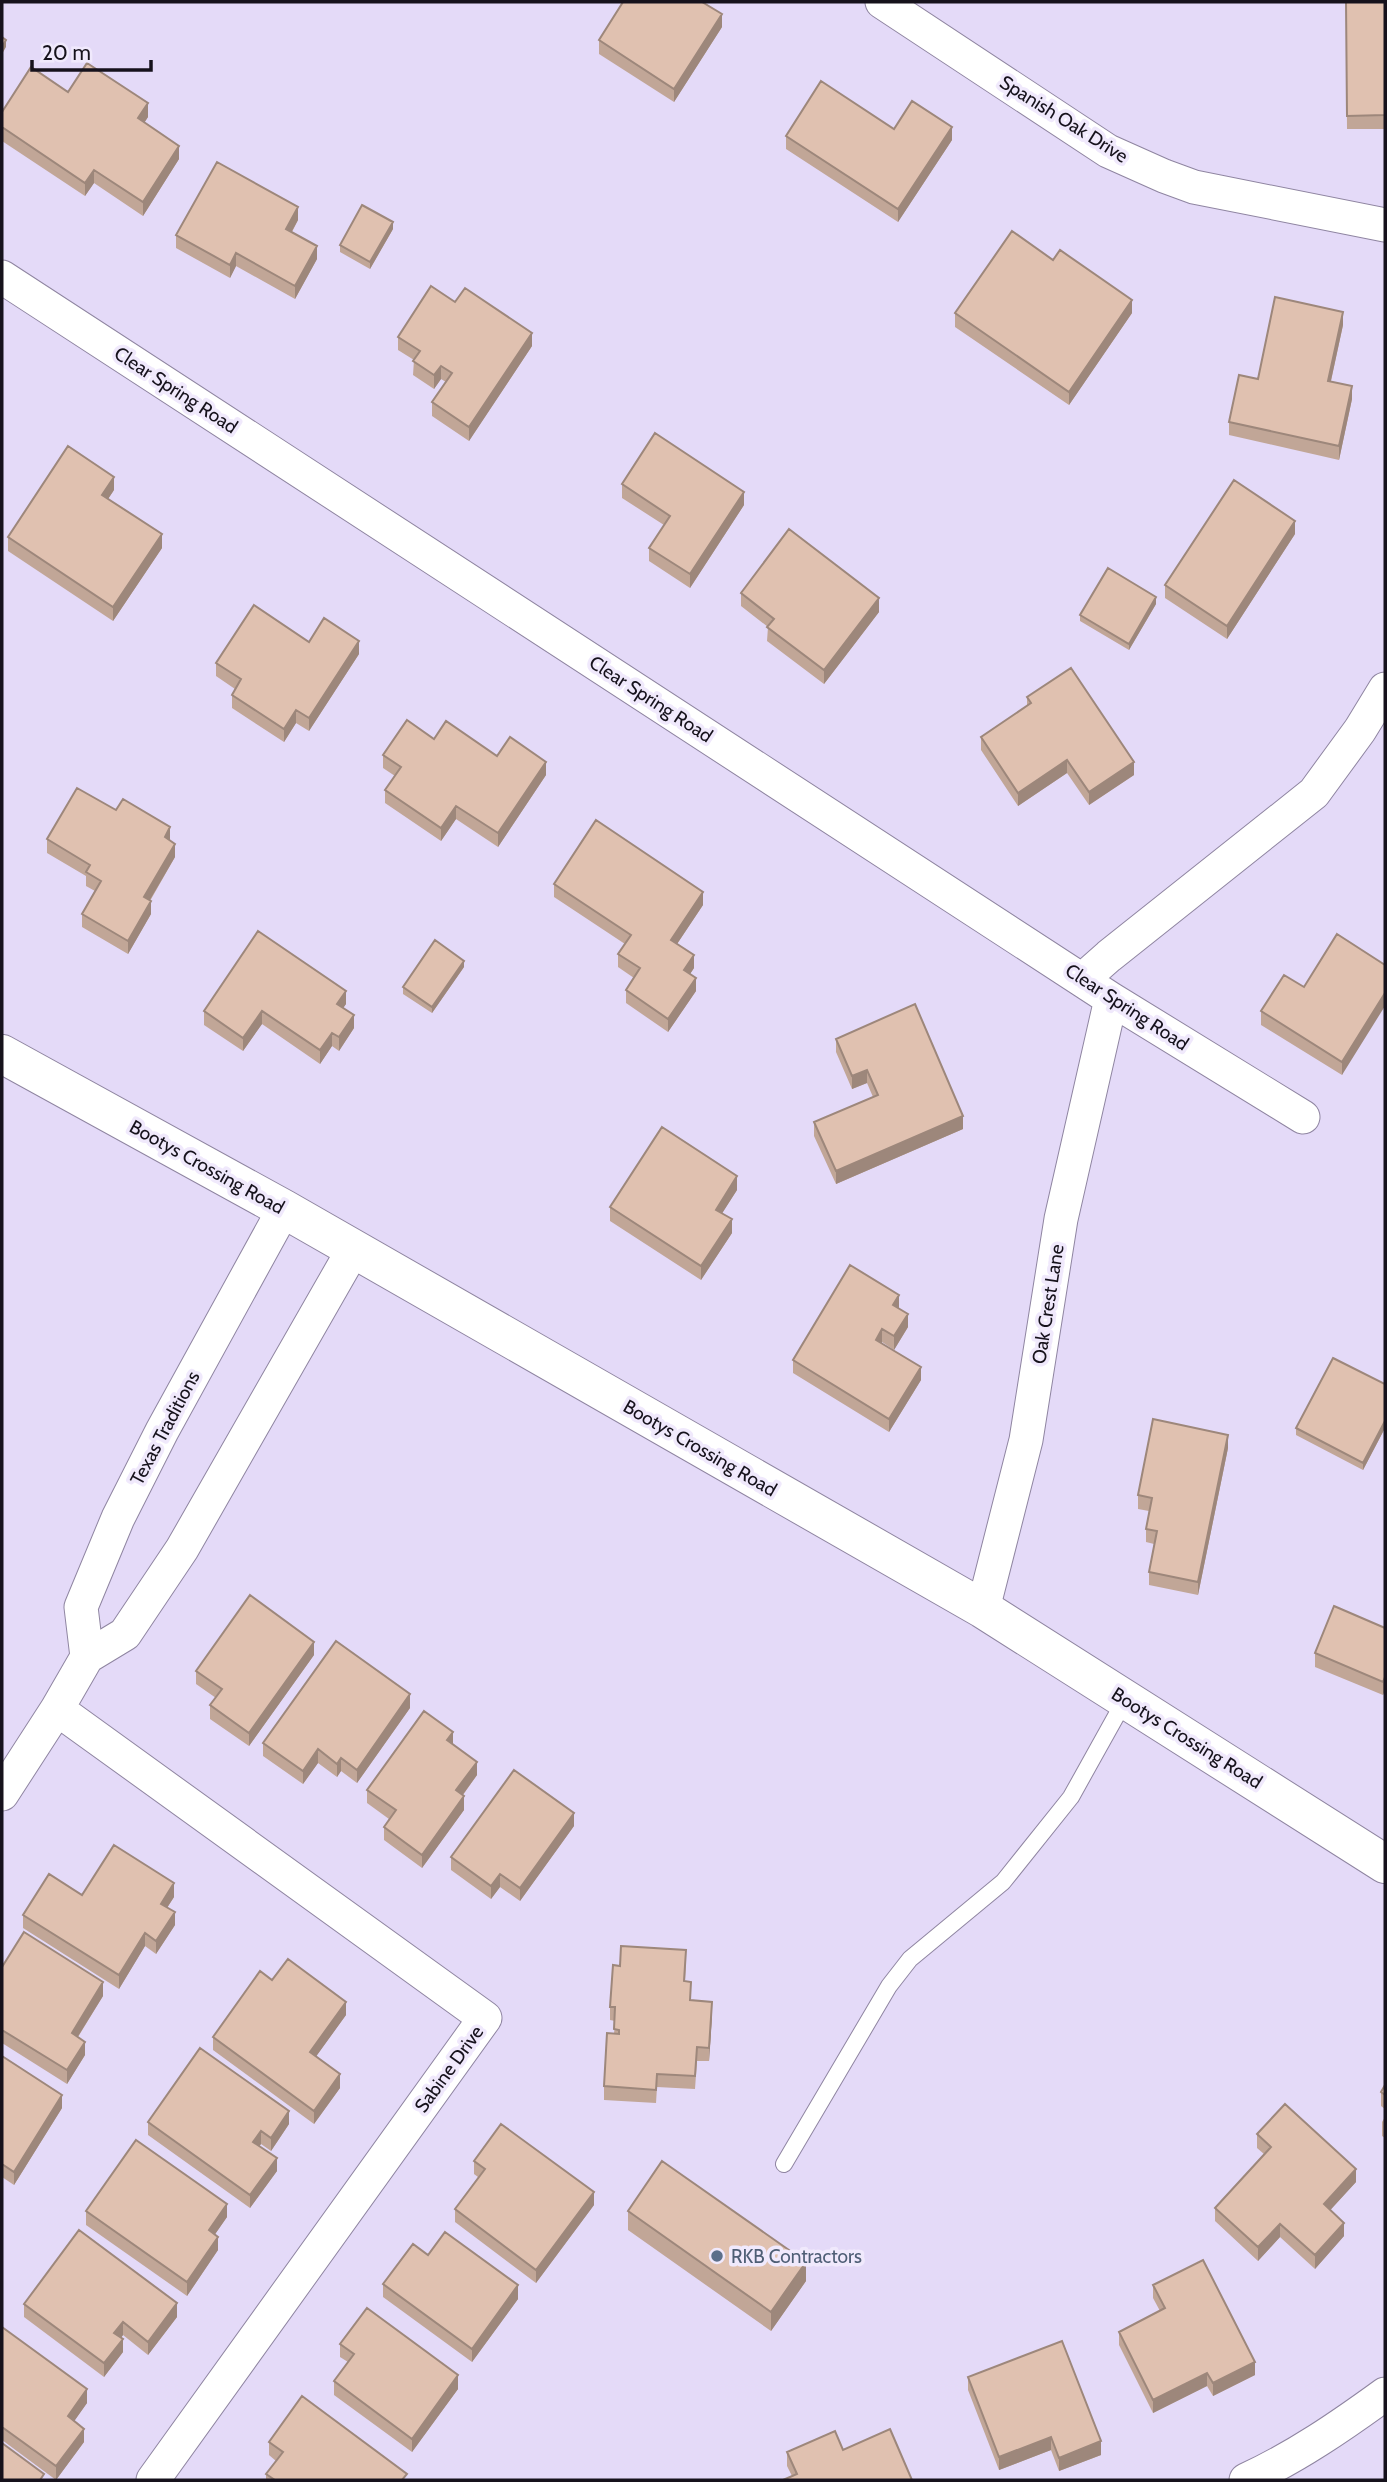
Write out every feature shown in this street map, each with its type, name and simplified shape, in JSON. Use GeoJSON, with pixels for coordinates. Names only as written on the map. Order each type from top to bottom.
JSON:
{"type":"FeatureCollection","features":[{"type":"Feature","properties":{"kind":"street","name":"Spanish Oak Drive"},"geometry":{"type":"LineString","coordinates":[[882,2],[1108,151],[1164,176],[1194,187],[1385,225]]}},
{"type":"Feature","properties":{"kind":"street","name":"Clear Spring Road"},"geometry":{"type":"LineString","coordinates":[[2,277],[1111,999],[1303,1117]]}},
{"type":"Feature","properties":{"kind":"street"},"geometry":{"type":"LineString","coordinates":[[1083,979],[1314,793],[1360,730],[1385,689]]}},
{"type":"Feature","properties":{"kind":"street","name":"Oak Crest Lane"},"geometry":{"type":"LineString","coordinates":[[983,1609],[1026,1440],[1061,1219],[1111,999]]}},
{"type":"Feature","properties":{"kind":"street","name":"Bootys Crossing Road"},"geometry":{"type":"LineString","coordinates":[[2,1054],[284,1209],[983,1609],[1385,1864]]}},
{"type":"Feature","properties":{"kind":"street","name":"Texas Traditions"},"geometry":{"type":"LineString","coordinates":[[87,1657],[81,1608],[118,1517],[284,1209]]}},
{"type":"Feature","properties":{"kind":"street"},"geometry":{"type":"LineString","coordinates":[[2,1794],[87,1657],[125,1634],[182,1549],[353,1250]]}},
{"type":"Feature","properties":{"kind":"street","name":"Sabine Drive"},"geometry":{"type":"LineString","coordinates":[[57,1709],[485,2018],[153,2480]]}},
{"type":"Feature","properties":{"kind":"street"},"geometry":{"type":"LineString","coordinates":[[1245,2480],[1329,2434],[1385,2393]]}},
{"type":"Feature","properties":{"kind":"lane"},"geometry":{"type":"LineString","coordinates":[[784,2164],[889,1986],[911,1959],[1003,1882],[1070,1797],[1125,1700]]}},
{"type":"Feature","properties":{"kind":"building"},"geometry":{"type":"Polygon","coordinates":[[[623,2],[702,2],[722,14],[674,89],[599,40],[623,2]]]}},
{"type":"Feature","properties":{"kind":"building"},"geometry":{"type":"Polygon","coordinates":[[[1346,2],[1385,2],[1385,115],[1347,116],[1346,2]]]}},
{"type":"Feature","properties":{"kind":"building"},"geometry":{"type":"Polygon","coordinates":[[[87,63],[148,103],[138,118],[179,146],[143,202],[94,170],[85,183],[2,127],[2,112],[31,67],[68,92],[87,63]]]}},
{"type":"Feature","properties":{"kind":"building"},"geometry":{"type":"Polygon","coordinates":[[[821,81],[894,129],[912,101],[952,127],[898,209],[786,136],[821,81]]]}},
{"type":"Feature","properties":{"kind":"building"},"geometry":{"type":"Polygon","coordinates":[[[217,162],[298,207],[286,229],[317,246],[295,286],[236,253],[230,265],[176,235],[217,162]]]}},
{"type":"Feature","properties":{"kind":"building"},"geometry":{"type":"Polygon","coordinates":[[[362,205],[393,222],[370,262],[340,245],[362,205]]]}},
{"type":"Feature","properties":{"kind":"building"},"geometry":{"type":"Polygon","coordinates":[[[1012,231],[1053,260],[1060,250],[1132,300],[1069,392],[955,313],[1012,231]]]}},
{"type":"Feature","properties":{"kind":"building"},"geometry":{"type":"Polygon","coordinates":[[[431,286],[455,302],[465,288],[532,333],[469,427],[432,402],[452,373],[441,366],[434,375],[413,361],[420,351],[398,337],[431,286]]]}},
{"type":"Feature","properties":{"kind":"building"},"geometry":{"type":"Polygon","coordinates":[[[1275,297],[1343,312],[1328,381],[1352,386],[1339,446],[1229,422],[1239,375],[1258,379],[1275,297]]]}},
{"type":"Feature","properties":{"kind":"building"},"geometry":{"type":"Polygon","coordinates":[[[655,433],[744,492],[690,574],[649,548],[670,516],[622,484],[655,433]]]}},
{"type":"Feature","properties":{"kind":"building"},"geometry":{"type":"Polygon","coordinates":[[[68,446],[114,477],[102,495],[162,534],[113,607],[8,537],[68,446]]]}},
{"type":"Feature","properties":{"kind":"building"},"geometry":{"type":"Polygon","coordinates":[[[1234,480],[1295,521],[1227,626],[1165,585],[1234,480]]]}},
{"type":"Feature","properties":{"kind":"building"},"geometry":{"type":"Polygon","coordinates":[[[789,529],[879,598],[824,670],[767,627],[774,619],[741,593],[789,529]]]}},
{"type":"Feature","properties":{"kind":"building"},"geometry":{"type":"Polygon","coordinates":[[[1108,568],[1156,597],[1129,644],[1080,615],[1108,568]]]}},
{"type":"Feature","properties":{"kind":"building"},"geometry":{"type":"Polygon","coordinates":[[[254,605],[309,642],[324,618],[359,641],[309,718],[296,710],[284,729],[232,695],[241,679],[216,663],[254,605]]]}},
{"type":"Feature","properties":{"kind":"building"},"geometry":{"type":"Polygon","coordinates":[[[1071,668],[1134,762],[1089,792],[1067,760],[1018,793],[981,737],[1031,703],[1027,697],[1071,668]]]}},
{"type":"Feature","properties":{"kind":"building"},"geometry":{"type":"Polygon","coordinates":[[[407,720],[434,739],[446,721],[497,756],[510,737],[546,762],[498,833],[456,806],[441,828],[385,790],[401,767],[383,755],[407,720]]]}},
{"type":"Feature","properties":{"kind":"building"},"geometry":{"type":"Polygon","coordinates":[[[77,788],[116,810],[123,799],[170,827],[165,837],[175,844],[144,897],[151,901],[128,941],[82,914],[101,881],[86,872],[90,865],[47,839],[77,788]]]}},
{"type":"Feature","properties":{"kind":"building"},"geometry":{"type":"Polygon","coordinates":[[[596,820],[703,892],[671,940],[694,955],[684,970],[696,978],[668,1019],[626,990],[640,968],[618,954],[631,935],[554,884],[596,820]]]}},
{"type":"Feature","properties":{"kind":"building"},"geometry":{"type":"Polygon","coordinates":[[[258,931],[346,991],[337,1004],[354,1015],[339,1037],[332,1033],[320,1050],[262,1011],[243,1038],[204,1011],[258,931]]]}},
{"type":"Feature","properties":{"kind":"building"},"geometry":{"type":"Polygon","coordinates":[[[1337,934],[1385,965],[1385,993],[1342,1062],[1261,1011],[1284,975],[1304,987],[1337,934]]]}},
{"type":"Feature","properties":{"kind":"building"},"geometry":{"type":"Polygon","coordinates":[[[435,940],[464,961],[432,1007],[403,987],[435,940]]]}},
{"type":"Feature","properties":{"kind":"building"},"geometry":{"type":"Polygon","coordinates":[[[915,1004],[963,1116],[836,1171],[814,1122],[878,1095],[867,1070],[852,1076],[836,1039],[915,1004]]]}},
{"type":"Feature","properties":{"kind":"building"},"geometry":{"type":"Polygon","coordinates":[[[662,1127],[737,1176],[716,1210],[732,1219],[701,1266],[610,1207],[662,1127]]]}},
{"type":"Feature","properties":{"kind":"building"},"geometry":{"type":"Polygon","coordinates":[[[850,1265],[899,1295],[893,1305],[908,1314],[894,1336],[882,1329],[876,1340],[921,1367],[889,1419],[793,1360],[850,1265]]]}},
{"type":"Feature","properties":{"kind":"building"},"geometry":{"type":"Polygon","coordinates":[[[1333,1358],[1385,1384],[1385,1421],[1363,1463],[1296,1428],[1333,1358]]]}},
{"type":"Feature","properties":{"kind":"building"},"geometry":{"type":"Polygon","coordinates":[[[1153,1419],[1228,1435],[1198,1582],[1149,1572],[1157,1531],[1146,1529],[1152,1498],[1138,1495],[1153,1419]]]}},
{"type":"Feature","properties":{"kind":"building"},"geometry":{"type":"Polygon","coordinates":[[[250,1595],[314,1642],[249,1733],[210,1705],[222,1689],[196,1671],[250,1595]]]}},
{"type":"Feature","properties":{"kind":"building"},"geometry":{"type":"Polygon","coordinates":[[[1334,1606],[1385,1628],[1383,1682],[1315,1653],[1334,1606]]]}},
{"type":"Feature","properties":{"kind":"building"},"geometry":{"type":"Polygon","coordinates":[[[336,1641],[410,1694],[357,1770],[341,1758],[337,1764],[318,1749],[303,1771],[263,1743],[336,1641]]]}},
{"type":"Feature","properties":{"kind":"building"},"geometry":{"type":"Polygon","coordinates":[[[424,1711],[453,1732],[447,1740],[477,1762],[456,1790],[464,1796],[422,1855],[384,1827],[396,1810],[367,1790],[424,1711]]]}},
{"type":"Feature","properties":{"kind":"building"},"geometry":{"type":"Polygon","coordinates":[[[514,1770],[574,1813],[520,1888],[500,1874],[491,1886],[451,1857],[514,1770]]]}},
{"type":"Feature","properties":{"kind":"building"},"geometry":{"type":"Polygon","coordinates":[[[114,1845],[174,1883],[161,1904],[175,1912],[156,1941],[145,1933],[119,1975],[23,1915],[49,1874],[82,1895],[114,1845]]]}},
{"type":"Feature","properties":{"kind":"building"},"geometry":{"type":"Polygon","coordinates":[[[24,1932],[103,1982],[72,2033],[85,2042],[67,2070],[2,2030],[2,1967],[24,1932]]]}},
{"type":"Feature","properties":{"kind":"building"},"geometry":{"type":"Polygon","coordinates":[[[621,1946],[686,1950],[684,1981],[691,1982],[690,2000],[712,2002],[709,2048],[697,2047],[695,2076],[657,2074],[656,2090],[604,2086],[607,2033],[619,2034],[619,2030],[614,2029],[615,2007],[610,2007],[613,1965],[620,1966],[621,1946]]]}},
{"type":"Feature","properties":{"kind":"building"},"geometry":{"type":"Polygon","coordinates":[[[288,1959],[346,2002],[310,2052],[340,2074],[314,2111],[213,2037],[260,1971],[272,1980],[288,1959]]]}},
{"type":"Feature","properties":{"kind":"building"},"geometry":{"type":"Polygon","coordinates":[[[200,2048],[289,2111],[271,2138],[261,2131],[253,2142],[277,2158],[250,2195],[148,2122],[200,2048]]]}},
{"type":"Feature","properties":{"kind":"building"},"geometry":{"type":"Polygon","coordinates":[[[2,2056],[62,2095],[14,2172],[2,2164],[2,2056]]]}},
{"type":"Feature","properties":{"kind":"building"},"geometry":{"type":"Polygon","coordinates":[[[1285,2104],[1356,2169],[1324,2204],[1344,2223],[1315,2255],[1280,2224],[1258,2247],[1215,2208],[1271,2147],[1257,2134],[1285,2104]]]}},
{"type":"Feature","properties":{"kind":"building"},"geometry":{"type":"Polygon","coordinates":[[[501,2124],[594,2192],[536,2270],[455,2209],[485,2169],[474,2161],[501,2124]]]}},
{"type":"Feature","properties":{"kind":"building"},"geometry":{"type":"Polygon","coordinates":[[[136,2140],[227,2204],[209,2230],[218,2237],[187,2282],[86,2211],[136,2140]]]}},
{"type":"Feature","properties":{"kind":"building"},"geometry":{"type":"Polygon","coordinates":[[[662,2161],[806,2262],[771,2312],[628,2211],[662,2161]]]}},
{"type":"Feature","properties":{"kind":"building"},"geometry":{"type":"Polygon","coordinates":[[[79,2230],[177,2303],[148,2342],[123,2322],[114,2333],[123,2339],[104,2363],[24,2304],[79,2230]]]}},
{"type":"Feature","properties":{"kind":"building"},"geometry":{"type":"Polygon","coordinates":[[[445,2232],[518,2285],[472,2349],[383,2284],[413,2244],[428,2255],[445,2232]]]}},
{"type":"Feature","properties":{"kind":"building"},"geometry":{"type":"Polygon","coordinates":[[[1203,2260],[1255,2362],[1213,2383],[1207,2373],[1153,2400],[1119,2332],[1165,2308],[1153,2285],[1203,2260]]]}},
{"type":"Feature","properties":{"kind":"building"},"geometry":{"type":"Polygon","coordinates":[[[367,2308],[458,2375],[412,2439],[334,2381],[354,2354],[340,2344],[367,2308]]]}},
{"type":"Feature","properties":{"kind":"building"},"geometry":{"type":"Polygon","coordinates":[[[2,2327],[87,2389],[68,2416],[84,2429],[56,2466],[2,2427],[2,2327]]]}},
{"type":"Feature","properties":{"kind":"building"},"geometry":{"type":"Polygon","coordinates":[[[1062,2341],[1101,2441],[1059,2458],[1051,2437],[999,2457],[968,2377],[1062,2341]]]}},
{"type":"Feature","properties":{"kind":"building"},"geometry":{"type":"Polygon","coordinates":[[[302,2396],[407,2474],[402,2480],[275,2480],[266,2474],[283,2452],[269,2442],[302,2396]]]}},
{"type":"Feature","properties":{"kind":"building"},"geometry":{"type":"Polygon","coordinates":[[[890,2429],[912,2480],[783,2480],[797,2474],[787,2452],[835,2431],[843,2450],[890,2429]]]}},
{"type":"Feature","properties":{"kind":"building"},"geometry":{"type":"Polygon","coordinates":[[[2,2443],[44,2474],[40,2480],[2,2480],[2,2443]]]}},
{"type":"Feature","properties":{"kind":"place","name":"RKB Contractors"},"geometry":{"type":"Point","coordinates":[717,2256]}}]}
